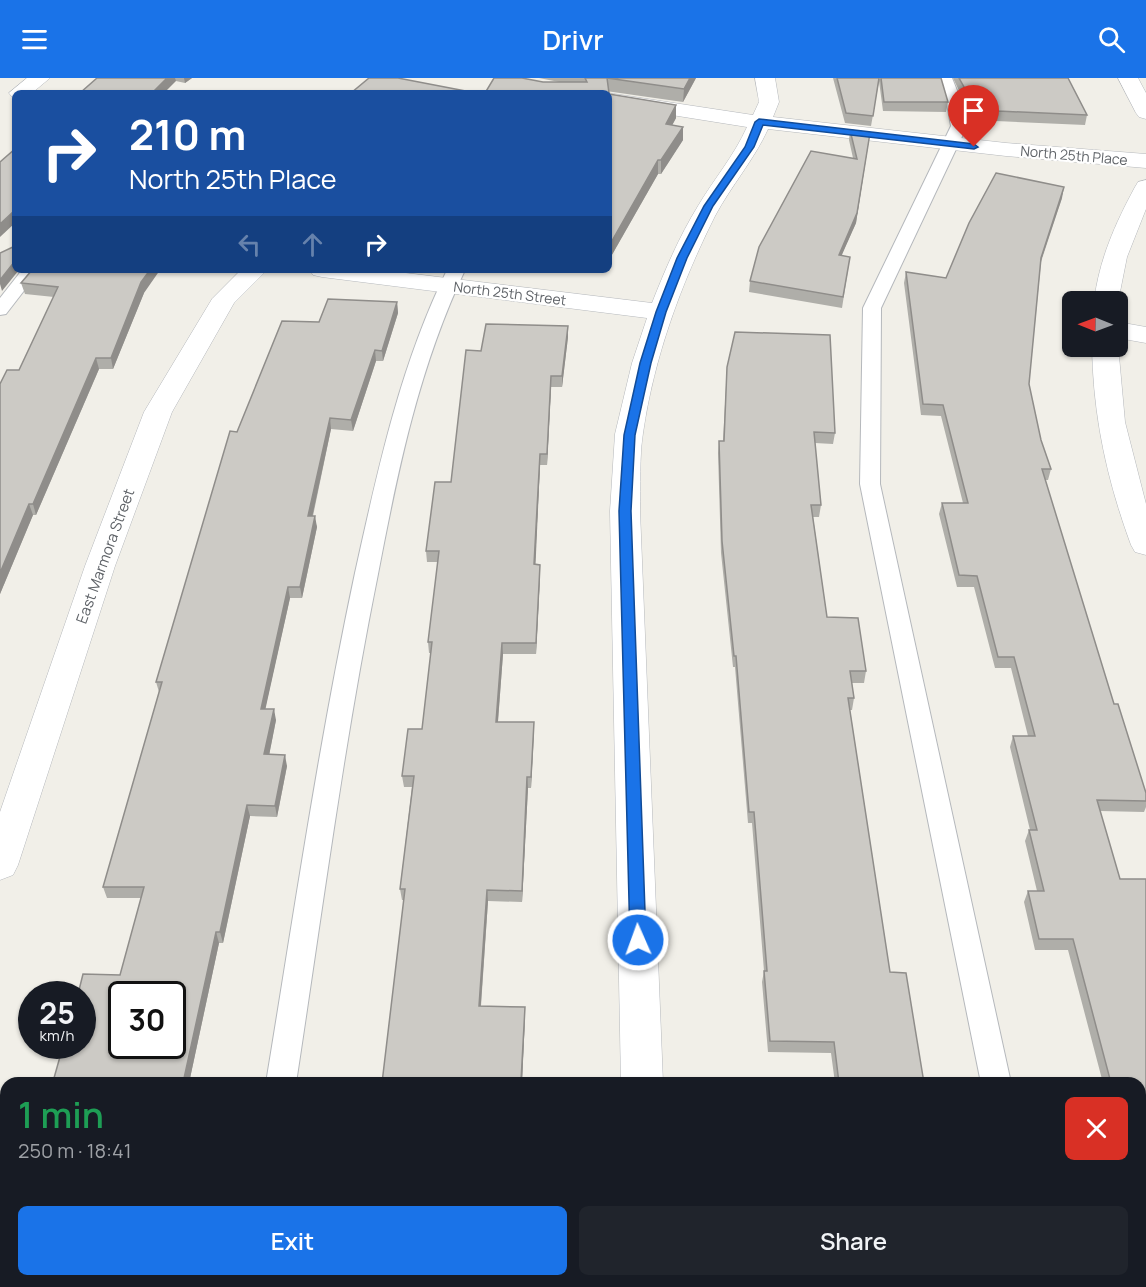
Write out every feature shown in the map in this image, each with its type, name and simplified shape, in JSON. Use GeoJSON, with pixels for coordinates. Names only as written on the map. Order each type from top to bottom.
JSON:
{"type":"FeatureCollection","features":[{"type":"Feature","properties":{"kind":"street"},"geometry":{"type":"LineString","coordinates":[[23,90],[40,78]]}},
{"type":"Feature","properties":{"kind":"street"},"geometry":{"type":"LineString","coordinates":[[642,1077],[625,511],[630,435],[645,363],[661,312],[682,258],[709,206],[749,147],[769,102],[765,78]]}},
{"type":"Feature","properties":{"kind":"street"},"geometry":{"type":"LineString","coordinates":[[1128,78],[1146,113]]}},
{"type":"Feature","properties":{"kind":"street","name":"North 25th Place"},"geometry":{"type":"LineString","coordinates":[[612,99],[759,122],[952,144],[1146,161]]}},
{"type":"Feature","properties":{"kind":"street"},"geometry":{"type":"LineString","coordinates":[[1108,291],[1118,247],[1146,187]]}},
{"type":"Feature","properties":{"kind":"street","name":"East Marmora Street"},"geometry":{"type":"LineString","coordinates":[[0,865],[100,566],[158,411],[224,299],[252,273]]}},
{"type":"Feature","properties":{"kind":"street","name":"North 25th Street"},"geometry":{"type":"LineString","coordinates":[[378,273],[452,277],[661,312]]}},
{"type":"Feature","properties":{"kind":"street"},"geometry":{"type":"LineString","coordinates":[[1128,332],[1146,335]]}},
{"type":"Feature","properties":{"kind":"street"},"geometry":{"type":"LineString","coordinates":[[1105,357],[1105,385],[1121,466],[1133,512],[1146,545]]}},
{"type":"Feature","properties":{"kind":"lane"},"geometry":{"type":"LineString","coordinates":[[945,78],[953,98],[959,126],[872,308],[870,484],[995,1077]]}},
{"type":"Feature","properties":{"kind":"lane"},"geometry":{"type":"LineString","coordinates":[[0,310],[30,273]]}},
{"type":"Feature","properties":{"kind":"lane"},"geometry":{"type":"LineString","coordinates":[[282,1077],[356,618],[393,448],[434,314],[452,277]]}},
{"type":"Feature","properties":{"kind":"building"},"geometry":{"type":"Polygon","coordinates":[[[97,78],[167,78],[155,90],[83,90],[97,78]]]}},
{"type":"Feature","properties":{"kind":"building"},"geometry":{"type":"Polygon","coordinates":[[[369,78],[398,78],[460,90],[355,90],[369,78]]]}},
{"type":"Feature","properties":{"kind":"building"},"geometry":{"type":"Polygon","coordinates":[[[494,78],[522,78],[543,82],[587,82],[585,78],[607,78],[609,90],[487,90],[494,78]]]}},
{"type":"Feature","properties":{"kind":"building"},"geometry":{"type":"Polygon","coordinates":[[[607,78],[690,78],[684,89],[607,78]]]}},
{"type":"Feature","properties":{"kind":"building"},"geometry":{"type":"Polygon","coordinates":[[[837,78],[879,78],[873,116],[846,113],[837,78]]]}},
{"type":"Feature","properties":{"kind":"building"},"geometry":{"type":"Polygon","coordinates":[[[881,78],[941,78],[948,102],[884,102],[881,78]]]}},
{"type":"Feature","properties":{"kind":"building"},"geometry":{"type":"Polygon","coordinates":[[[959,78],[1068,78],[1087,115],[998,111],[995,104],[968,103],[959,78]]]}},
{"type":"Feature","properties":{"kind":"building"},"geometry":{"type":"Polygon","coordinates":[[[612,94],[676,105],[666,124],[683,127],[661,160],[658,160],[612,241],[612,94]]]}},
{"type":"Feature","properties":{"kind":"building"},"geometry":{"type":"Polygon","coordinates":[[[850,130],[870,133],[857,213],[839,255],[850,257],[843,297],[750,281],[759,247],[811,151],[857,159],[850,130]]]}},
{"type":"Feature","properties":{"kind":"building"},"geometry":{"type":"Polygon","coordinates":[[[12,152],[12,213],[0,224],[0,162],[12,152]]]}},
{"type":"Feature","properties":{"kind":"building"},"geometry":{"type":"Polygon","coordinates":[[[996,173],[1064,187],[1041,258],[1029,384],[1041,440],[1051,469],[1042,469],[1114,704],[1118,704],[1146,793],[1146,801],[1097,800],[1120,879],[1146,879],[1146,1077],[1109,1077],[1073,939],[1039,939],[1028,891],[1044,891],[1029,830],[1037,830],[1013,736],[1035,736],[1014,657],[998,657],[977,576],[959,575],[942,503],[968,503],[943,405],[923,404],[906,272],[946,278],[969,223],[996,173]]]}},
{"type":"Feature","properties":{"kind":"building"},"geometry":{"type":"Polygon","coordinates":[[[12,247],[12,265],[0,280],[0,253],[12,247]]]}},
{"type":"Feature","properties":{"kind":"building"},"geometry":{"type":"Polygon","coordinates":[[[29,273],[148,273],[141,282],[111,358],[96,358],[33,504],[29,504],[0,573],[0,384],[7,370],[19,370],[58,287],[21,283],[29,273]]]}},
{"type":"Feature","properties":{"kind":"building"},"geometry":{"type":"Polygon","coordinates":[[[328,299],[397,302],[382,351],[375,350],[351,420],[330,418],[308,516],[315,516],[300,587],[288,587],[261,709],[274,709],[264,754],[285,755],[275,806],[247,805],[220,932],[216,932],[184,1077],[54,1077],[59,1059],[96,1059],[96,981],[81,981],[83,974],[120,975],[144,887],[103,887],[162,682],[156,682],[230,431],[237,432],[282,321],[319,322],[328,299]]]}},
{"type":"Feature","properties":{"kind":"building"},"geometry":{"type":"Polygon","coordinates":[[[486,324],[568,326],[562,376],[551,376],[547,454],[540,454],[534,564],[540,565],[536,643],[502,643],[496,722],[534,722],[531,777],[527,777],[522,891],[487,890],[479,1006],[525,1007],[521,1077],[383,1077],[405,889],[400,889],[414,776],[402,776],[408,729],[422,729],[432,642],[428,642],[439,551],[426,551],[435,482],[451,482],[466,350],[481,351],[486,324]]]}},
{"type":"Feature","properties":{"kind":"building"},"geometry":{"type":"Polygon","coordinates":[[[735,332],[830,335],[835,433],[814,432],[821,505],[811,505],[827,617],[858,618],[866,671],[850,671],[854,698],[848,698],[890,972],[906,973],[923,1077],[838,1077],[834,1042],[770,1041],[764,971],[767,971],[754,812],[749,812],[736,656],[734,656],[722,541],[719,441],[724,441],[727,367],[735,332]]]}},
{"type":"Feature","properties":{"kind":"route"},"geometry":{"type":"LineString","coordinates":[[638,940],[625,511],[630,435],[645,363],[661,312],[682,258],[709,206],[749,147],[759,122],[974,147]]}}]}
